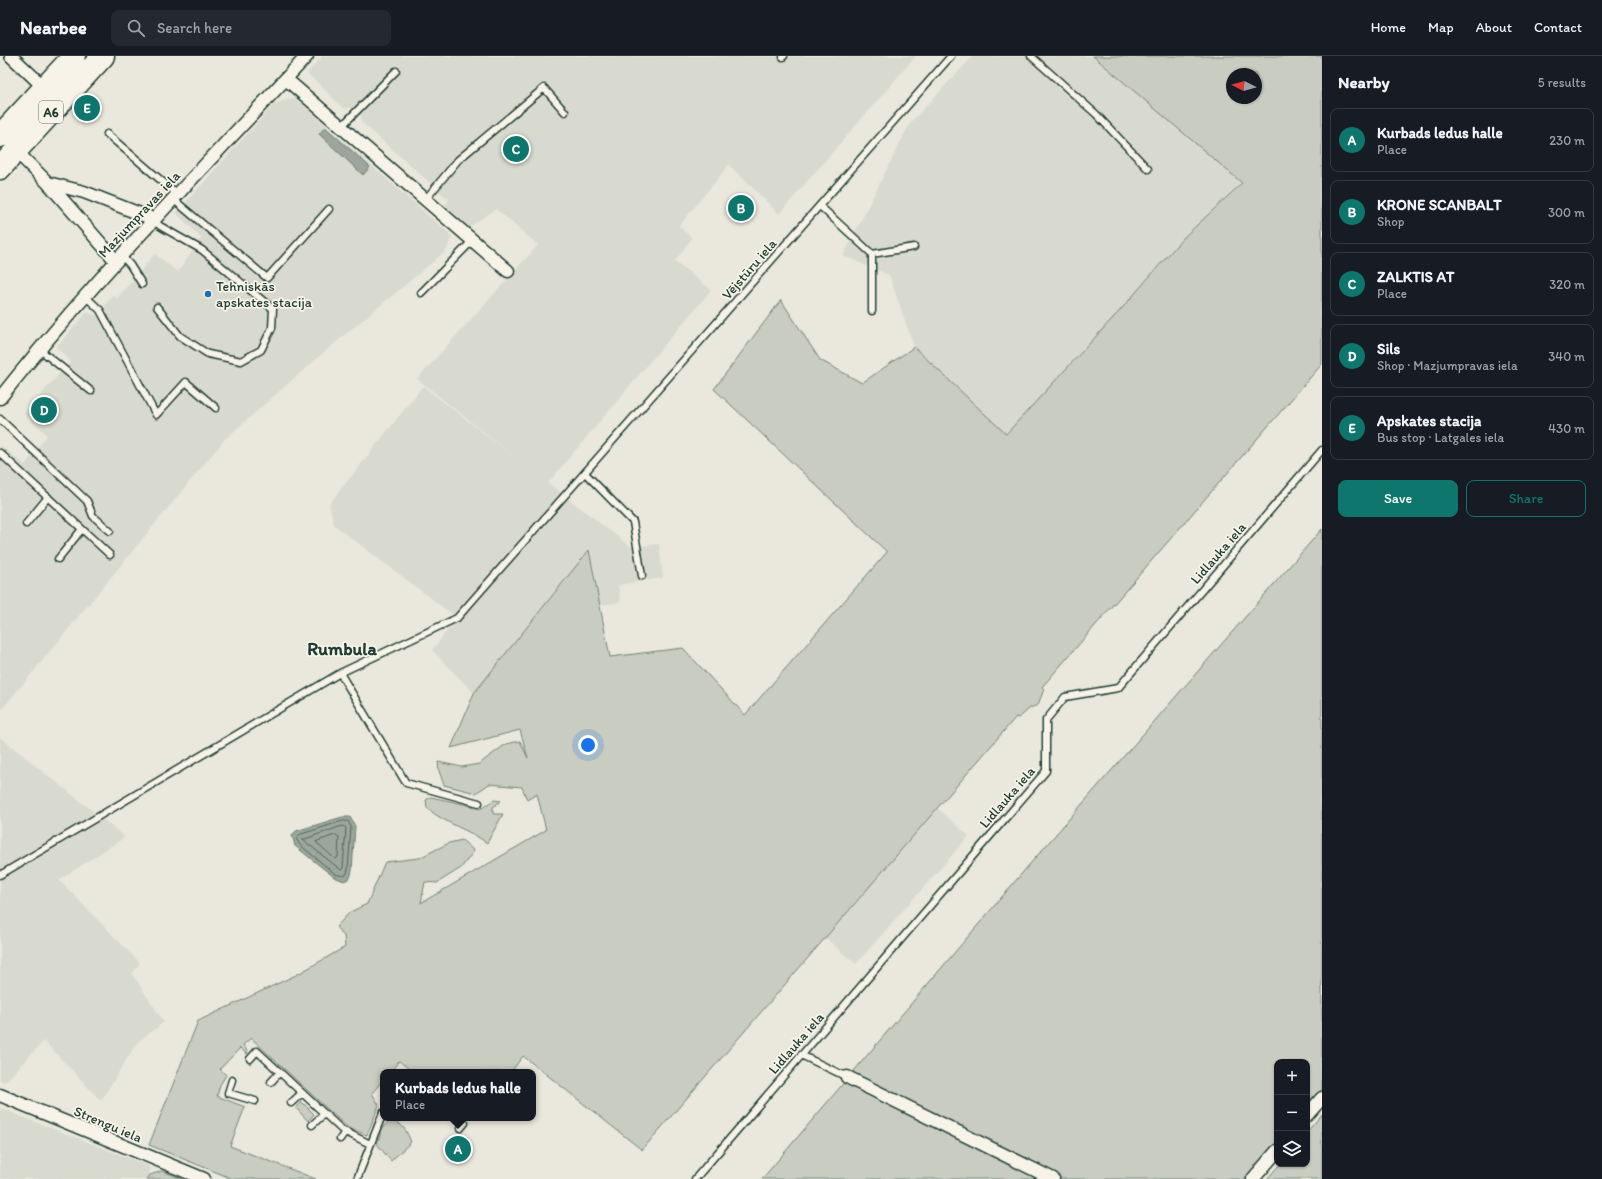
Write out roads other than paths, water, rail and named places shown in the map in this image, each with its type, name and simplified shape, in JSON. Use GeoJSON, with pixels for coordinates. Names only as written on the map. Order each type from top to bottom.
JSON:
{"type":"FeatureCollection","features":[{"type":"Feature","properties":{"kind":"highway","name":"A6"},"geometry":{"type":"LineString","coordinates":[[0,168],[16,151],[52,95],[74,56]]}},
{"type":"Feature","properties":{"kind":"highway","name":"A6"},"geometry":{"type":"LineString","coordinates":[[0,136],[103,56]]}},
{"type":"Feature","properties":{"kind":"street"},"geometry":{"type":"LineString","coordinates":[[11,56],[52,95]]}},
{"type":"Feature","properties":{"kind":"street","name":"Mazjumpravas iela"},"geometry":{"type":"LineString","coordinates":[[0,398],[39,349],[118,258],[307,56]]}},
{"type":"Feature","properties":{"kind":"street"},"geometry":{"type":"LineString","coordinates":[[286,79],[508,270]]}},
{"type":"Feature","properties":{"kind":"street"},"geometry":{"type":"LineString","coordinates":[[16,151],[118,258]]}},
{"type":"Feature","properties":{"kind":"street"},"geometry":{"type":"LineString","coordinates":[[48,183],[84,192],[154,219]]}},
{"type":"Feature","properties":{"kind":"street"},"geometry":{"type":"LineString","coordinates":[[847,1077],[1053,1179]]}},
{"type":"Feature","properties":{"kind":"street","name":"Strengu iela"},"geometry":{"type":"LineString","coordinates":[[0,1095],[204,1179]]}},
{"type":"Feature","properties":{"kind":"street"},"geometry":{"type":"LineString","coordinates":[[1310,1112],[1322,1098]]}},
{"type":"Feature","properties":{"kind":"street"},"geometry":{"type":"LineString","coordinates":[[1253,1179],[1274,1154]]}},
{"type":"Feature","properties":{"kind":"lane","name":"Vējstūru iela"},"geometry":{"type":"LineString","coordinates":[[0,875],[340,673],[457,618],[951,56]]}},
{"type":"Feature","properties":{"kind":"lane"},"geometry":{"type":"LineString","coordinates":[[1031,56],[1096,114],[1148,169]]}},
{"type":"Feature","properties":{"kind":"lane"},"geometry":{"type":"LineString","coordinates":[[341,127],[396,72]]}},
{"type":"Feature","properties":{"kind":"lane"},"geometry":{"type":"LineString","coordinates":[[425,200],[458,160],[544,88],[565,112]]}},
{"type":"Feature","properties":{"kind":"lane"},"geometry":{"type":"LineString","coordinates":[[107,134],[175,197],[267,278],[330,209]]}},
{"type":"Feature","properties":{"kind":"lane"},"geometry":{"type":"LineString","coordinates":[[820,206],[872,254],[872,311]]}},
{"type":"Feature","properties":{"kind":"lane"},"geometry":{"type":"LineString","coordinates":[[154,219],[160,226],[202,250],[273,309],[272,328],[261,350],[241,361],[208,354],[180,336],[156,307]]}},
{"type":"Feature","properties":{"kind":"lane"},"geometry":{"type":"LineString","coordinates":[[421,293],[473,240]]}},
{"type":"Feature","properties":{"kind":"lane"},"geometry":{"type":"LineString","coordinates":[[872,254],[914,247]]}},
{"type":"Feature","properties":{"kind":"lane"},"geometry":{"type":"LineString","coordinates":[[118,258],[130,265],[142,284]]}},
{"type":"Feature","properties":{"kind":"lane"},"geometry":{"type":"LineString","coordinates":[[85,296],[100,310],[156,415],[186,382],[216,408]]}},
{"type":"Feature","properties":{"kind":"lane"},"geometry":{"type":"LineString","coordinates":[[39,349],[91,391]]}},
{"type":"Feature","properties":{"kind":"lane"},"geometry":{"type":"LineString","coordinates":[[0,419],[87,501],[93,516],[110,531]]}},
{"type":"Feature","properties":{"kind":"lane","name":"Lidlauka iela"},"geometry":{"type":"LineString","coordinates":[[695,1179],[1046,772],[1046,720],[1065,697],[1118,688],[1322,450]]}},
{"type":"Feature","properties":{"kind":"lane"},"geometry":{"type":"LineString","coordinates":[[0,452],[110,555]]}},
{"type":"Feature","properties":{"kind":"lane"},"geometry":{"type":"LineString","coordinates":[[585,473],[633,522],[642,576]]}},
{"type":"Feature","properties":{"kind":"lane"},"geometry":{"type":"LineString","coordinates":[[26,524],[48,497]]}},
{"type":"Feature","properties":{"kind":"lane"},"geometry":{"type":"LineString","coordinates":[[58,559],[82,529]]}},
{"type":"Feature","properties":{"kind":"lane"},"geometry":{"type":"LineString","coordinates":[[340,673],[406,783],[479,803]]}},
{"type":"Feature","properties":{"kind":"lane"},"geometry":{"type":"LineString","coordinates":[[250,1059],[257,1051],[345,1132],[370,1144]]}},
{"type":"Feature","properties":{"kind":"lane"},"geometry":{"type":"LineString","coordinates":[[801,1055],[847,1077]]}},
{"type":"Feature","properties":{"kind":"lane"},"geometry":{"type":"LineString","coordinates":[[271,1082],[280,1072]]}},
{"type":"Feature","properties":{"kind":"lane"},"geometry":{"type":"LineString","coordinates":[[232,1080],[228,1093],[255,1101]]}},
{"type":"Feature","properties":{"kind":"lane"},"geometry":{"type":"LineString","coordinates":[[291,1103],[302,1093]]}},
{"type":"Feature","properties":{"kind":"lane"},"geometry":{"type":"LineString","coordinates":[[312,1125],[324,1114]]}},
{"type":"Feature","properties":{"kind":"lane"},"geometry":{"type":"LineString","coordinates":[[357,1179],[380,1120]]}},
{"type":"Feature","properties":{"kind":"lane"},"geometry":{"type":"LineString","coordinates":[[461,1128],[465,1123],[463,1121]]}},
{"type":"Feature","properties":{"kind":"lane"},"geometry":{"type":"LineString","coordinates":[[340,1139],[345,1132]]}},
{"type":"Feature","properties":{"kind":"water"},"geometry":{"type":"Polygon","coordinates":[[[325,127],[370,167],[363,175],[319,134],[325,127]]]}},
{"type":"Feature","properties":{"kind":"water"},"geometry":{"type":"Polygon","coordinates":[[[342,817],[350,817],[355,826],[352,871],[350,878],[344,881],[334,877],[295,846],[292,835],[296,831],[342,817]]]}},
{"type":"Feature","properties":{"kind":"place","name":"Apskates stacija"},"geometry":{"type":"Point","coordinates":[87,108]}},
{"type":"Feature","properties":{"kind":"place","name":"ZALKTIS AT"},"geometry":{"type":"Point","coordinates":[516,149]}},
{"type":"Feature","properties":{"kind":"place","name":"KRONE SCANBALT"},"geometry":{"type":"Point","coordinates":[741,208]}},
{"type":"Feature","properties":{"kind":"place","name":"Tehniskās apskates stacija"},"geometry":{"type":"Point","coordinates":[208,294]}},
{"type":"Feature","properties":{"kind":"place","name":"Sils"},"geometry":{"type":"Point","coordinates":[44,410]}},
{"type":"Feature","properties":{"kind":"place","name":"Kurbads ledus halle"},"geometry":{"type":"Point","coordinates":[458,1149]}},
{"type":"Feature","properties":{"kind":"district","name":"Rumbula"},"geometry":{"type":"Point","coordinates":[342,649]}}]}
